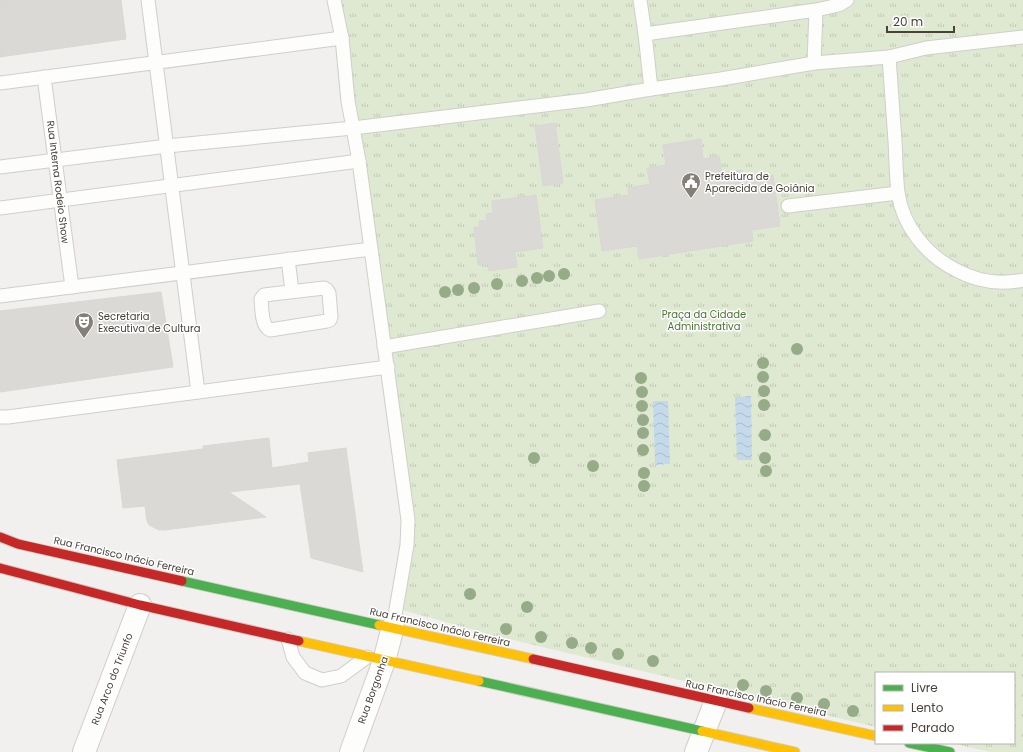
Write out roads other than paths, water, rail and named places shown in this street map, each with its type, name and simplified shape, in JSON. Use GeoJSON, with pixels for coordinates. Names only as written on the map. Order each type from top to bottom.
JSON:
{"type":"FeatureCollection","features":[{"type":"Feature","properties":{"kind":"street","name":"Rua Francisco Inácio Ferreira"},"geometry":{"type":"LineString","coordinates":[[0,538],[18,544],[875,736]]}},
{"type":"Feature","properties":{"kind":"street"},"geometry":{"type":"LineString","coordinates":[[0,568],[140,605],[795,752]]}},
{"type":"Feature","properties":{"kind":"street","name":"Rua Arco do Triunfo"},"geometry":{"type":"LineString","coordinates":[[84,752],[140,605]]}},
{"type":"Feature","properties":{"kind":"street","name":"Rua Borgonha"},"geometry":{"type":"LineString","coordinates":[[351,752],[376,659],[393,627]]}},
{"type":"Feature","properties":{"kind":"street"},"geometry":{"type":"LineString","coordinates":[[696,752],[716,701]]}},
{"type":"Feature","properties":{"kind":"street"},"geometry":{"type":"LineString","coordinates":[[914,744],[950,752]]}},
{"type":"Feature","properties":{"kind":"lane"},"geometry":{"type":"LineString","coordinates":[[148,0],[198,392]]}},
{"type":"Feature","properties":{"kind":"lane"},"geometry":{"type":"LineString","coordinates":[[334,0],[342,38],[348,101],[359,161],[408,520],[407,545],[393,627]]}},
{"type":"Feature","properties":{"kind":"lane"},"geometry":{"type":"LineString","coordinates":[[640,0],[646,34],[651,89]]}},
{"type":"Feature","properties":{"kind":"lane"},"geometry":{"type":"LineString","coordinates":[[646,34],[816,10],[839,6],[846,0]]}},
{"type":"Feature","properties":{"kind":"lane"},"geometry":{"type":"LineString","coordinates":[[814,63],[816,10]]}},
{"type":"Feature","properties":{"kind":"lane"},"geometry":{"type":"LineString","coordinates":[[0,167],[167,146],[353,128],[586,100],[814,63],[889,56],[926,48],[1023,37]]}},
{"type":"Feature","properties":{"kind":"lane"},"geometry":{"type":"LineString","coordinates":[[0,83],[342,38]]}},
{"type":"Feature","properties":{"kind":"lane"},"geometry":{"type":"LineString","coordinates":[[889,56],[898,194],[912,232],[922,244],[946,265],[970,277],[986,282],[1001,283],[1023,280]]}},
{"type":"Feature","properties":{"kind":"lane","name":"Rua Interna Rodeio Show"},"geometry":{"type":"LineString","coordinates":[[44,77],[72,286]]}},
{"type":"Feature","properties":{"kind":"lane"},"geometry":{"type":"LineString","coordinates":[[0,208],[359,161]]}},
{"type":"Feature","properties":{"kind":"lane"},"geometry":{"type":"LineString","coordinates":[[788,206],[898,194]]}},
{"type":"Feature","properties":{"kind":"lane"},"geometry":{"type":"LineString","coordinates":[[0,296],[371,249]]}},
{"type":"Feature","properties":{"kind":"lane"},"geometry":{"type":"LineString","coordinates":[[288,260],[292,291]]}},
{"type":"Feature","properties":{"kind":"lane"},"geometry":{"type":"LineString","coordinates":[[324,288],[327,290],[331,317],[330,320],[327,322],[270,330],[267,329],[264,324],[261,299],[264,295],[292,291],[324,288]]}},
{"type":"Feature","properties":{"kind":"lane"},"geometry":{"type":"LineString","coordinates":[[384,347],[599,311]]}},
{"type":"Feature","properties":{"kind":"lane"},"geometry":{"type":"LineString","coordinates":[[0,417],[388,367]]}},
{"type":"Feature","properties":{"kind":"lane"},"geometry":{"type":"LineString","coordinates":[[288,639],[293,657],[305,673],[322,680],[341,676],[376,659]]}},
{"type":"Feature","properties":{"kind":"water"},"geometry":{"type":"Polygon","coordinates":[[[751,396],[752,460],[737,460],[735,397],[751,396]]]}},
{"type":"Feature","properties":{"kind":"water"},"geometry":{"type":"Polygon","coordinates":[[[653,401],[668,401],[670,464],[655,465],[653,401]]]}},
{"type":"Feature","properties":{"kind":"place","name":"Prefeitura de Aparecida de Goiânia"},"geometry":{"type":"Point","coordinates":[691,199]}},
{"type":"Feature","properties":{"kind":"place","name":"Secretaria Executiva de Cultura"},"geometry":{"type":"Point","coordinates":[84,339]}},
{"type":"Feature","properties":{"kind":"park label","name":"Praça da Cidade Administrativa"},"geometry":{"type":"Point","coordinates":[704,320]}}]}
